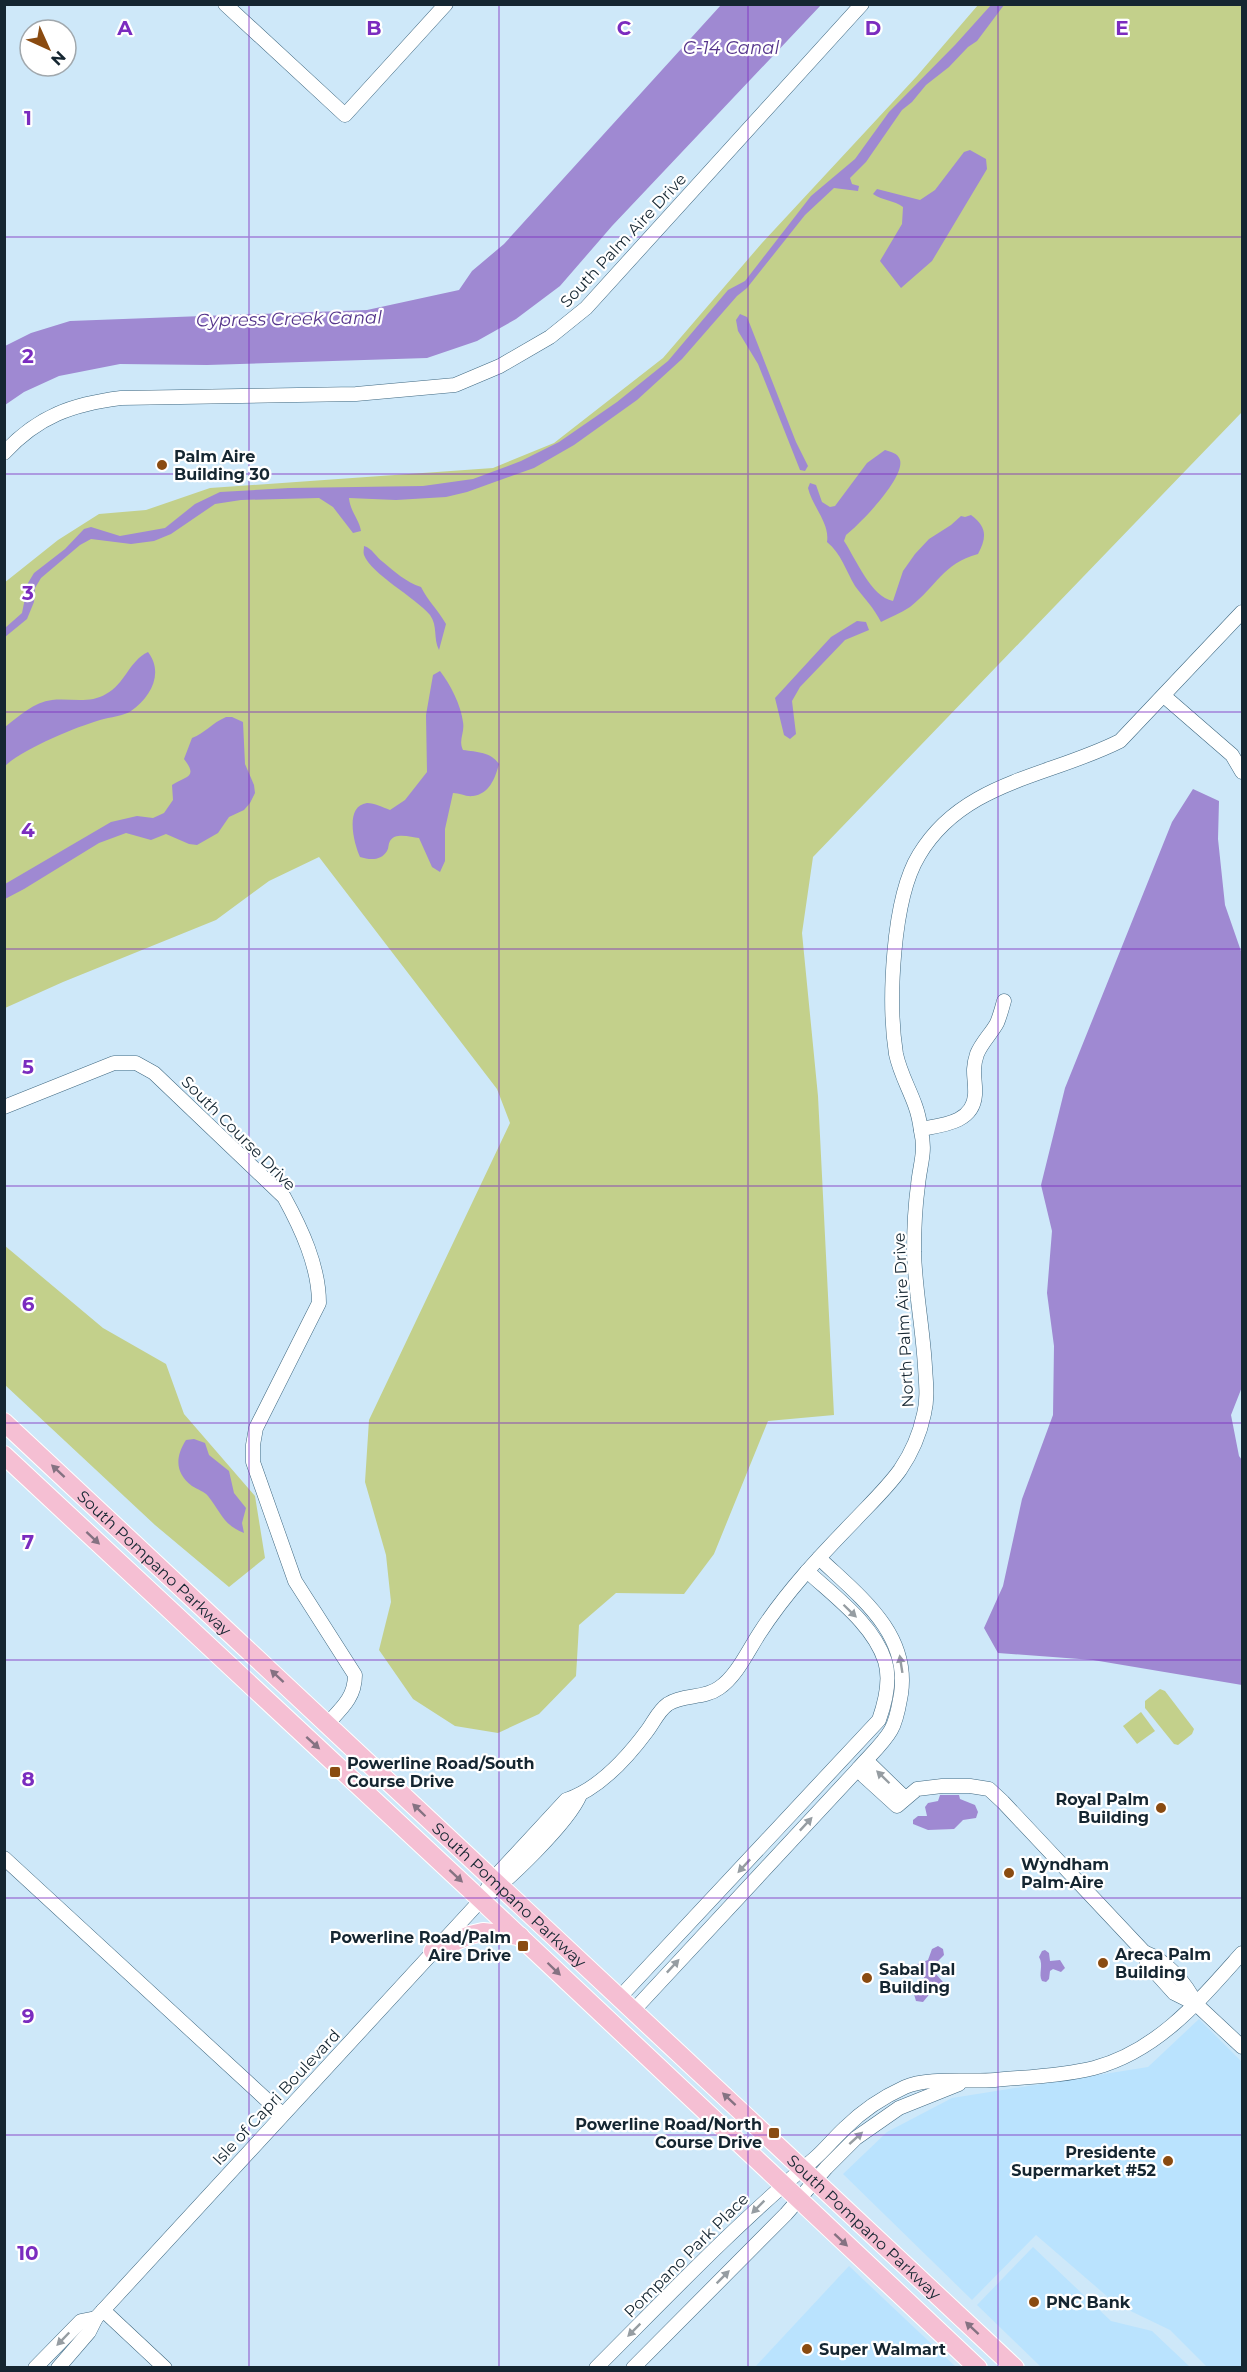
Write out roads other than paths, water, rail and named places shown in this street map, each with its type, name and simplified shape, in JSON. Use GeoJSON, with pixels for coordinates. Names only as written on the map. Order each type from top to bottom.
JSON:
{"type":"FeatureCollection","features":[{"type":"Feature","properties":{"kind":"main road","name":"South Pompano Parkway"},"geometry":{"type":"LineString","coordinates":[[4,1422],[1015,2367]]}},
{"type":"Feature","properties":{"kind":"main road","name":"South Pompano Parkway"},"geometry":{"type":"LineString","coordinates":[[4,1455],[482,1900],[798,2200],[978,2367]]}},
{"type":"Feature","properties":{"kind":"main road"},"geometry":{"type":"LineString","coordinates":[[204,1642],[229,1651],[299,1717],[328,1723]]}},
{"type":"Feature","properties":{"kind":"main road"},"geometry":{"type":"LineString","coordinates":[[433,1951],[470,1935],[483,1932],[520,1936]]}},
{"type":"Feature","properties":{"kind":"street"},"geometry":{"type":"LineString","coordinates":[[225,4],[345,115],[446,4]]}},
{"type":"Feature","properties":{"kind":"street","name":"South Palm Aire Drive"},"geometry":{"type":"LineString","coordinates":[[4,453],[20,435],[54,414],[90,402],[121,398],[366,393],[455,385],[500,366],[550,337],[586,308],[862,4]]}},
{"type":"Feature","properties":{"kind":"street","name":"North Palm Aire Drive"},"geometry":{"type":"LineString","coordinates":[[482,1900],[566,1800],[580,1795],[609,1774],[647,1731],[660,1711],[671,1702],[706,1695],[721,1688],[785,1595],[901,1469],[915,1443],[927,1400],[923,1328],[914,1246],[918,1179],[925,1150],[916,1105],[903,1079],[897,1056],[892,998],[894,952],[906,887],[917,858],[935,831],[960,808],[996,788],[1094,754],[1120,741],[1242,612]]}},
{"type":"Feature","properties":{"kind":"street"},"geometry":{"type":"LineString","coordinates":[[1164,696],[1232,755],[1242,772]]}},
{"type":"Feature","properties":{"kind":"street"},"geometry":{"type":"LineString","coordinates":[[921,1129],[954,1123],[969,1111],[975,1098],[972,1072],[977,1056],[982,1042],[998,1022],[1004,1001]]}},
{"type":"Feature","properties":{"kind":"street","name":"South Course Drive"},"geometry":{"type":"LineString","coordinates":[[4,1107],[114,1062],[136,1062],[154,1073],[277,1190],[284,1197],[296,1219],[319,1282],[319,1303],[256,1428],[253,1445],[254,1462],[295,1581],[355,1675],[355,1687],[348,1701],[328,1723]]}},
{"type":"Feature","properties":{"kind":"street"},"geometry":{"type":"LineString","coordinates":[[634,2010],[892,1729],[899,1706],[903,1678],[899,1653],[889,1631],[869,1605],[819,1558]]}},
{"type":"Feature","properties":{"kind":"street"},"geometry":{"type":"LineString","coordinates":[[620,1997],[879,1720],[885,1702],[886,1663],[876,1640],[856,1617],[807,1571]]}},
{"type":"Feature","properties":{"kind":"street"},"geometry":{"type":"LineString","coordinates":[[858,1768],[871,1766],[901,1802],[917,1789],[970,1786],[989,1789],[1144,1952],[1147,1963],[1174,1993],[1196,2004],[1242,2047]]}},
{"type":"Feature","properties":{"kind":"street"},"geometry":{"type":"LineString","coordinates":[[775,1832],[788,1843]]}},
{"type":"Feature","properties":{"kind":"street"},"geometry":{"type":"LineString","coordinates":[[4,1858],[282,2114]]}},
{"type":"Feature","properties":{"kind":"street"},"geometry":{"type":"LineString","coordinates":[[713,1898],[727,1909]]}},
{"type":"Feature","properties":{"kind":"street","name":"Isle of Capri Boulevard"},"geometry":{"type":"LineString","coordinates":[[58,2367],[89,2332],[99,2314],[482,1900]]}},
{"type":"Feature","properties":{"kind":"street"},"geometry":{"type":"LineString","coordinates":[[633,2367],[798,2200],[809,2174],[854,2119],[888,2095],[923,2081],[964,2082],[1062,2073],[1106,2064],[1133,2053],[1153,2041],[1196,2004],[1242,1953]]}},
{"type":"Feature","properties":{"kind":"street","name":"Pompano Park Place"},"geometry":{"type":"LineString","coordinates":[[596,2367],[783,2184],[809,2174]]}},
{"type":"Feature","properties":{"kind":"street"},"geometry":{"type":"LineString","coordinates":[[99,2314],[165,2367]]}},
{"type":"Feature","properties":{"kind":"street","name":"Isle of Capri Boulevard"},"geometry":{"type":"LineString","coordinates":[[35,2367],[81,2321],[99,2314]]}},
{"type":"Feature","properties":{"kind":"water","name":"C-14 Canal"},"geometry":{"type":"Polygon","coordinates":[[[721,5],[821,5],[612,226],[560,286],[516,319],[477,341],[427,358],[207,365],[120,364],[59,376],[24,392],[5,405],[5,346],[31,333],[70,321],[367,310],[459,290],[472,271],[504,244],[721,5]]]}},
{"type":"Feature","properties":{"kind":"water"},"geometry":{"type":"Polygon","coordinates":[[[991,5],[1004,5],[977,41],[926,85],[902,110],[866,162],[850,178],[852,184],[859,186],[858,191],[834,188],[805,215],[747,288],[737,296],[682,359],[637,400],[574,445],[534,468],[467,492],[446,497],[396,500],[349,498],[361,531],[353,533],[333,507],[319,498],[241,500],[215,504],[171,534],[154,541],[131,544],[91,539],[80,545],[41,578],[35,588],[34,602],[27,619],[5,637],[5,628],[22,613],[28,583],[34,573],[65,549],[84,529],[91,527],[120,536],[165,528],[195,504],[220,492],[289,488],[423,486],[473,479],[521,461],[559,442],[617,402],[668,361],[728,290],[745,281],[811,196],[855,159],[889,112],[991,5]]]}},
{"type":"Feature","properties":{"kind":"water"},"geometry":{"type":"Polygon","coordinates":[[[970,150],[986,159],[987,169],[932,261],[901,288],[880,261],[902,224],[903,207],[873,194],[877,189],[920,200],[935,190],[964,152],[970,150]]]}},
{"type":"Feature","properties":{"kind":"water"},"geometry":{"type":"Polygon","coordinates":[[[740,314],[747,317],[796,442],[808,466],[805,471],[800,470],[758,364],[738,331],[736,320],[740,314]]]}},
{"type":"Feature","properties":{"kind":"water"},"geometry":{"type":"Polygon","coordinates":[[[885,450],[896,454],[900,460],[896,478],[871,511],[846,535],[844,541],[871,585],[878,592],[893,601],[903,571],[915,554],[929,539],[961,516],[971,515],[976,519],[983,528],[984,537],[978,554],[956,564],[910,607],[881,622],[855,586],[836,551],[827,542],[826,528],[808,488],[810,483],[816,485],[822,502],[830,507],[835,506],[867,463],[885,450]]]}},
{"type":"Feature","properties":{"kind":"water"},"geometry":{"type":"Polygon","coordinates":[[[364,546],[401,576],[421,587],[446,624],[439,650],[430,615],[375,570],[364,555],[364,546]]]}},
{"type":"Feature","properties":{"kind":"water"},"geometry":{"type":"Polygon","coordinates":[[[857,621],[866,622],[869,630],[845,640],[800,687],[792,701],[796,734],[790,739],[784,735],[775,698],[831,637],[857,621]]]}},
{"type":"Feature","properties":{"kind":"water"},"geometry":{"type":"Polygon","coordinates":[[[148,652],[155,668],[153,684],[144,699],[131,711],[64,733],[13,759],[5,766],[5,727],[16,718],[45,701],[87,700],[106,694],[118,684],[136,661],[148,652]]]}},
{"type":"Feature","properties":{"kind":"water"},"geometry":{"type":"Polygon","coordinates":[[[440,671],[451,688],[462,715],[463,750],[483,753],[496,760],[499,764],[496,775],[491,785],[479,795],[453,793],[445,829],[445,861],[440,872],[432,867],[419,838],[403,836],[392,838],[382,857],[371,859],[360,857],[355,844],[353,826],[355,811],[367,803],[390,810],[405,800],[427,772],[426,715],[433,675],[440,671]]]}},
{"type":"Feature","properties":{"kind":"water"},"geometry":{"type":"Polygon","coordinates":[[[226,717],[243,722],[245,764],[255,793],[244,810],[229,817],[218,833],[197,845],[166,834],[151,840],[126,833],[99,843],[5,899],[5,884],[111,822],[137,816],[153,818],[164,813],[173,800],[172,785],[190,773],[184,759],[192,738],[226,717]]]}},
{"type":"Feature","properties":{"kind":"water"},"geometry":{"type":"Polygon","coordinates":[[[1193,789],[1219,801],[1218,839],[1225,905],[1242,954],[1242,1387],[1231,1415],[1239,1456],[1242,1460],[1242,1685],[1093,1660],[998,1653],[984,1628],[1003,1586],[1022,1499],[1053,1415],[1054,1346],[1047,1293],[1052,1231],[1041,1185],[1065,1088],[1172,822],[1193,789]]]}},
{"type":"Feature","properties":{"kind":"water"},"geometry":{"type":"Polygon","coordinates":[[[194,1439],[205,1443],[209,1455],[229,1471],[234,1493],[246,1508],[242,1523],[244,1533],[231,1526],[206,1494],[192,1486],[182,1476],[178,1464],[182,1446],[186,1440],[194,1439]]]}},
{"type":"Feature","properties":{"kind":"water"},"geometry":{"type":"Polygon","coordinates":[[[940,1795],[959,1795],[960,1799],[975,1805],[978,1812],[976,1818],[963,1820],[954,1829],[928,1830],[913,1824],[913,1820],[918,1816],[927,1816],[925,1807],[928,1803],[938,1801],[940,1795]]]}},
{"type":"Feature","properties":{"kind":"water"},"geometry":{"type":"Polygon","coordinates":[[[938,1946],[943,1949],[944,1955],[935,1964],[934,1972],[944,1983],[944,1988],[938,1992],[932,1991],[923,2002],[916,2001],[913,1991],[924,1986],[925,1980],[923,1975],[919,1976],[915,1970],[915,1965],[928,1960],[932,1949],[938,1946]]]}},
{"type":"Feature","properties":{"kind":"water"},"geometry":{"type":"Polygon","coordinates":[[[1045,1950],[1049,1953],[1050,1961],[1060,1960],[1065,1968],[1061,1972],[1053,1969],[1050,1971],[1046,1982],[1041,1978],[1039,1957],[1045,1950]]]}},
{"type":"Feature","properties":{"kind":"place","name":"Palm Aire Building 30"},"geometry":{"type":"Point","coordinates":[162,465]}},
{"type":"Feature","properties":{"kind":"place","name":"Powerline Road/South Course Drive"},"geometry":{"type":"Point","coordinates":[335,1772]}},
{"type":"Feature","properties":{"kind":"place","name":"Royal Palm Building"},"geometry":{"type":"Point","coordinates":[1161,1808]}},
{"type":"Feature","properties":{"kind":"place","name":"Wyndham Palm-Aire"},"geometry":{"type":"Point","coordinates":[1009,1873]}},
{"type":"Feature","properties":{"kind":"place","name":"Powerline Road/Palm Aire Drive"},"geometry":{"type":"Point","coordinates":[523,1946]}},
{"type":"Feature","properties":{"kind":"place","name":"Areca Palm Building"},"geometry":{"type":"Point","coordinates":[1103,1963]}},
{"type":"Feature","properties":{"kind":"place","name":"Sabal Pal Building"},"geometry":{"type":"Point","coordinates":[867,1978]}},
{"type":"Feature","properties":{"kind":"place","name":"Powerline Road/North Course Drive"},"geometry":{"type":"Point","coordinates":[774,2133]}},
{"type":"Feature","properties":{"kind":"place","name":"Presidente Supermarket #52"},"geometry":{"type":"Point","coordinates":[1168,2161]}},
{"type":"Feature","properties":{"kind":"place","name":"PNC Bank"},"geometry":{"type":"Point","coordinates":[1034,2302]}},
{"type":"Feature","properties":{"kind":"place","name":"Super Walmart"},"geometry":{"type":"Point","coordinates":[807,2349]}},
{"type":"Feature","properties":{"kind":"water label","name":"Cypress Creek Canal"},"geometry":{"type":"Point","coordinates":[289,319]}}]}
